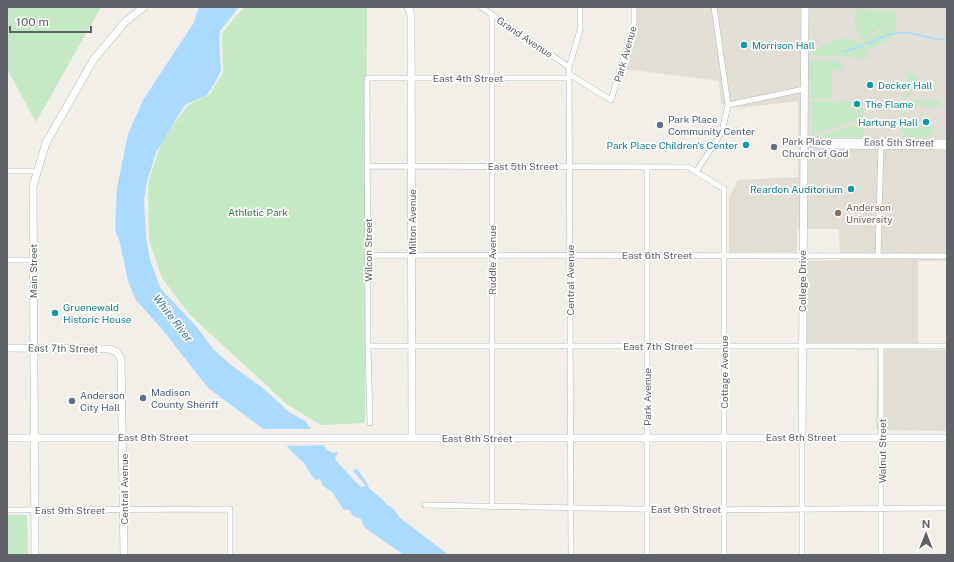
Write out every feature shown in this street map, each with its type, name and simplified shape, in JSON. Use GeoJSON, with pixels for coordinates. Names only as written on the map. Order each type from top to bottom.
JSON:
{"type":"FeatureCollection","features":[{"type":"Feature","properties":{"kind":"main road","name":"Main Street"},"geometry":{"type":"LineString","coordinates":[[35,555],[32,260],[33,186],[36,171],[46,143],[94,59],[131,16],[144,7]]}},
{"type":"Feature","properties":{"kind":"main road"},"geometry":{"type":"LineString","coordinates":[[408,7],[411,15]]}},
{"type":"Feature","properties":{"kind":"main road","name":"College Drive"},"geometry":{"type":"LineString","coordinates":[[802,437],[802,256],[805,7]]}},
{"type":"Feature","properties":{"kind":"main road","name":"Milton Avenue"},"geometry":{"type":"LineString","coordinates":[[411,15],[412,437]]}},
{"type":"Feature","properties":{"kind":"main road","name":"East 7th Street"},"geometry":{"type":"LineString","coordinates":[[7,348],[109,349],[117,352]]}},
{"type":"Feature","properties":{"kind":"main road","name":"Central Avenue"},"geometry":{"type":"LineString","coordinates":[[117,352],[121,359],[127,437],[124,555]]}},
{"type":"Feature","properties":{"kind":"main road","name":"East 8th Street"},"geometry":{"type":"LineString","coordinates":[[7,438],[947,438]]}},
{"type":"Feature","properties":{"kind":"street","name":"Milton Avenue"},"geometry":{"type":"LineString","coordinates":[[411,7],[411,15]]}},
{"type":"Feature","properties":{"kind":"street","name":"Grand Avenue"},"geometry":{"type":"LineString","coordinates":[[481,7],[569,67]]}},
{"type":"Feature","properties":{"kind":"street","name":"Central Avenue"},"geometry":{"type":"LineString","coordinates":[[571,555],[569,67],[580,30],[580,7]]}},
{"type":"Feature","properties":{"kind":"street","name":"Park Avenue"},"geometry":{"type":"LineString","coordinates":[[569,76],[611,100],[634,24],[634,7]]}},
{"type":"Feature","properties":{"kind":"street"},"geometry":{"type":"LineString","coordinates":[[696,172],[722,132],[728,105],[714,7]]}},
{"type":"Feature","properties":{"kind":"street","name":"Ruddle Avenue"},"geometry":{"type":"LineString","coordinates":[[492,14],[492,506]]}},
{"type":"Feature","properties":{"kind":"street","name":"East 4th Street"},"geometry":{"type":"LineString","coordinates":[[367,78],[492,78],[569,76]]}},
{"type":"Feature","properties":{"kind":"street","name":"Wilcon Street"},"geometry":{"type":"LineString","coordinates":[[367,78],[368,346],[370,423]]}},
{"type":"Feature","properties":{"kind":"street"},"geometry":{"type":"LineString","coordinates":[[728,105],[804,89]]}},
{"type":"Feature","properties":{"kind":"street","name":"East 5th Street"},"geometry":{"type":"LineString","coordinates":[[803,144],[813,144],[823,141],[881,144],[947,142]]}},
{"type":"Feature","properties":{"kind":"street"},"geometry":{"type":"LineString","coordinates":[[878,256],[881,144],[947,147]]}},
{"type":"Feature","properties":{"kind":"street","name":"East 5th Street"},"geometry":{"type":"LineString","coordinates":[[368,166],[688,167],[724,189]]}},
{"type":"Feature","properties":{"kind":"street","name":"Park Avenue"},"geometry":{"type":"LineString","coordinates":[[647,167],[647,555]]}},
{"type":"Feature","properties":{"kind":"street"},"geometry":{"type":"LineString","coordinates":[[7,171],[36,171]]}},
{"type":"Feature","properties":{"kind":"street","name":"Cottage Avenue"},"geometry":{"type":"LineString","coordinates":[[724,189],[724,555]]}},
{"type":"Feature","properties":{"kind":"street","name":"East 6th Street"},"geometry":{"type":"LineString","coordinates":[[368,255],[947,256]]}},
{"type":"Feature","properties":{"kind":"street"},"geometry":{"type":"LineString","coordinates":[[7,260],[32,260]]}},
{"type":"Feature","properties":{"kind":"street","name":"East 7th Street"},"geometry":{"type":"LineString","coordinates":[[368,346],[947,346]]}},
{"type":"Feature","properties":{"kind":"street","name":"Walnut Street"},"geometry":{"type":"LineString","coordinates":[[881,346],[881,555]]}},
{"type":"Feature","properties":{"kind":"street","name":"College Drive"},"geometry":{"type":"LineString","coordinates":[[802,437],[802,555]]}},
{"type":"Feature","properties":{"kind":"street","name":"East 9th Street"},"geometry":{"type":"LineString","coordinates":[[425,505],[570,508],[947,508]]}},
{"type":"Feature","properties":{"kind":"street","name":"East 9th Street"},"geometry":{"type":"LineString","coordinates":[[7,510],[230,509],[230,555]]}},
{"type":"Feature","properties":{"kind":"shaded area","name":"Anderson University"},"geometry":{"type":"Polygon","coordinates":[[[637,7],[947,7],[947,261],[918,261],[918,349],[947,350],[947,431],[876,430],[877,350],[807,349],[807,261],[840,260],[839,229],[797,229],[797,252],[729,252],[729,198],[738,180],[798,177],[798,101],[742,108],[721,104],[719,81],[625,69],[636,24],[637,7]]]}},
{"type":"Feature","properties":{"kind":"green space"},"geometry":{"type":"Polygon","coordinates":[[[7,7],[101,7],[36,122],[7,69],[7,7]]]}},
{"type":"Feature","properties":{"kind":"green space","name":"Athletic Park"},"geometry":{"type":"Polygon","coordinates":[[[244,7],[367,7],[365,423],[321,425],[288,405],[190,315],[162,278],[149,240],[148,184],[161,142],[188,105],[210,94],[223,72],[222,33],[244,7]]]}},
{"type":"Feature","properties":{"kind":"green space"},"geometry":{"type":"Polygon","coordinates":[[[860,7],[862,7],[863,10],[895,11],[897,14],[895,27],[879,28],[863,40],[855,24],[855,15],[860,7]]]}},
{"type":"Feature","properties":{"kind":"green space"},"geometry":{"type":"Polygon","coordinates":[[[887,28],[895,29],[895,35],[867,51],[863,41],[887,28]]]}},
{"type":"Feature","properties":{"kind":"green space"},"geometry":{"type":"Polygon","coordinates":[[[845,38],[862,42],[867,57],[858,60],[854,57],[810,55],[831,42],[845,38]]]}},
{"type":"Feature","properties":{"kind":"green space"},"geometry":{"type":"Polygon","coordinates":[[[812,61],[835,61],[842,63],[842,70],[832,70],[832,98],[810,98],[810,63],[812,61]]]}},
{"type":"Feature","properties":{"kind":"green space"},"geometry":{"type":"Polygon","coordinates":[[[905,73],[913,73],[919,80],[909,97],[901,100],[903,95],[909,93],[908,76],[905,76],[905,73]]]}},
{"type":"Feature","properties":{"kind":"green space"},"geometry":{"type":"Polygon","coordinates":[[[911,100],[938,100],[942,103],[942,107],[906,106],[906,115],[902,115],[906,103],[911,100]]]}},
{"type":"Feature","properties":{"kind":"green space"},"geometry":{"type":"Polygon","coordinates":[[[810,101],[833,101],[863,116],[863,118],[812,135],[810,101]]]}},
{"type":"Feature","properties":{"kind":"green space"},"geometry":{"type":"Polygon","coordinates":[[[841,101],[863,102],[863,115],[839,103],[841,101]]]}},
{"type":"Feature","properties":{"kind":"green space"},"geometry":{"type":"Polygon","coordinates":[[[902,118],[906,118],[906,127],[935,127],[935,130],[929,137],[908,137],[902,134],[902,118]]]}},
{"type":"Feature","properties":{"kind":"green space"},"geometry":{"type":"Polygon","coordinates":[[[863,123],[864,137],[816,137],[863,123]]]}},
{"type":"Feature","properties":{"kind":"green space"},"geometry":{"type":"Polygon","coordinates":[[[7,515],[27,515],[28,554],[7,554],[7,515]]]}},
{"type":"Feature","properties":{"kind":"water","name":"White River"},"geometry":{"type":"Polygon","coordinates":[[[199,7],[239,7],[220,31],[219,41],[221,71],[207,95],[185,105],[156,152],[147,182],[144,200],[146,237],[150,260],[161,289],[197,327],[213,349],[231,365],[264,389],[289,412],[305,421],[327,450],[333,453],[338,452],[335,458],[336,461],[361,487],[366,486],[353,471],[356,468],[366,481],[369,488],[387,505],[393,508],[400,518],[449,555],[404,555],[364,527],[361,519],[353,516],[347,509],[344,510],[332,492],[323,486],[320,479],[316,480],[314,478],[305,464],[289,448],[208,388],[162,329],[136,300],[128,281],[120,243],[115,229],[117,188],[128,134],[143,100],[193,24],[199,7]]]}},
{"type":"Feature","properties":{"kind":"pier"},"geometry":{"type":"Polygon","coordinates":[[[259,429],[314,429],[328,445],[282,446],[259,429]]]}},
{"type":"Feature","properties":{"kind":"waterway"},"geometry":{"type":"LineString","coordinates":[[867,44],[898,33],[909,33],[947,40]]}},
{"type":"Feature","properties":{"kind":"waterway"},"geometry":{"type":"LineString","coordinates":[[843,52],[863,46]]}},
{"type":"Feature","properties":{"kind":"place","name":"Morrison Hall"},"geometry":{"type":"Point","coordinates":[744,45]}},
{"type":"Feature","properties":{"kind":"place","name":"Decker Hall"},"geometry":{"type":"Point","coordinates":[870,85]}},
{"type":"Feature","properties":{"kind":"place","name":"The Flame"},"geometry":{"type":"Point","coordinates":[857,104]}},
{"type":"Feature","properties":{"kind":"place","name":"Hartung Hall"},"geometry":{"type":"Point","coordinates":[926,122]}},
{"type":"Feature","properties":{"kind":"place","name":"Park Place Community Center"},"geometry":{"type":"Point","coordinates":[660,125]}},
{"type":"Feature","properties":{"kind":"place","name":"Park Place Children's Center"},"geometry":{"type":"Point","coordinates":[746,145]}},
{"type":"Feature","properties":{"kind":"place","name":"Park Place Church of God"},"geometry":{"type":"Point","coordinates":[774,147]}},
{"type":"Feature","properties":{"kind":"place","name":"Reardon Auditorium"},"geometry":{"type":"Point","coordinates":[851,189]}},
{"type":"Feature","properties":{"kind":"place","name":"Anderson University"},"geometry":{"type":"Point","coordinates":[838,213]}},
{"type":"Feature","properties":{"kind":"place","name":"Gruenewald Historic House"},"geometry":{"type":"Point","coordinates":[55,313]}},
{"type":"Feature","properties":{"kind":"place","name":"Madison County Sheriff"},"geometry":{"type":"Point","coordinates":[143,398]}},
{"type":"Feature","properties":{"kind":"place","name":"Anderson City Hall"},"geometry":{"type":"Point","coordinates":[72,401]}}]}
